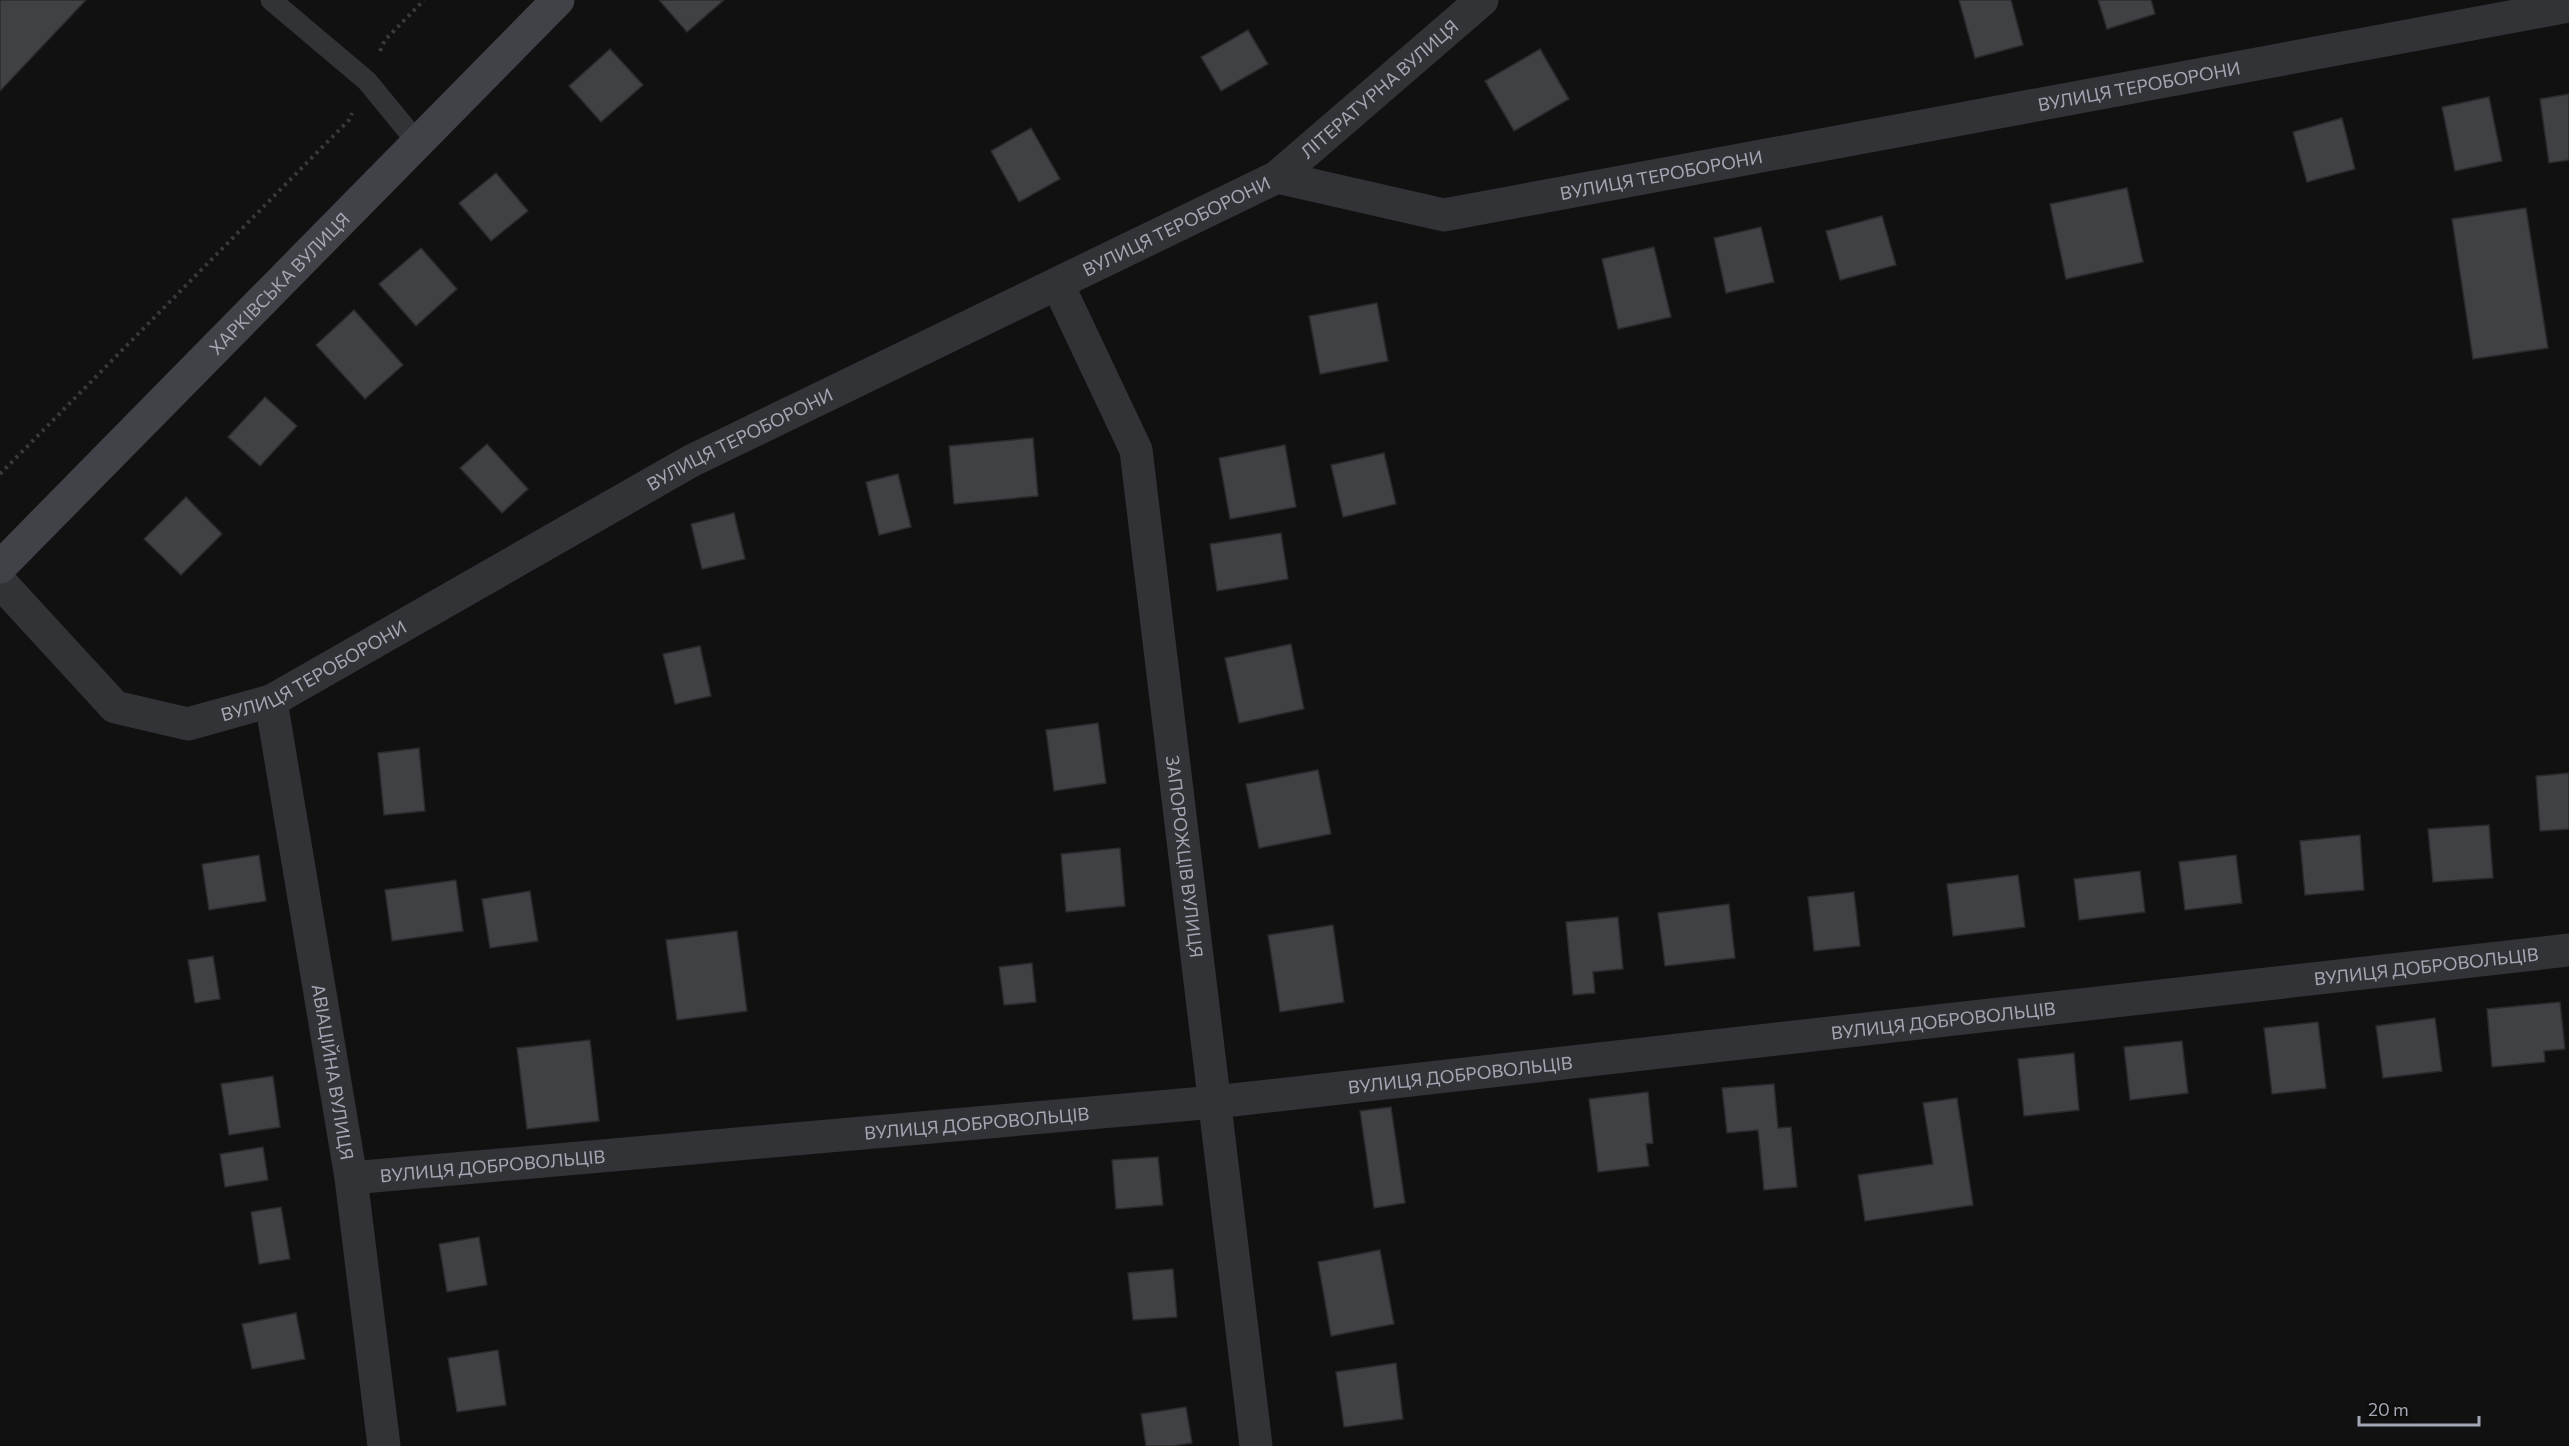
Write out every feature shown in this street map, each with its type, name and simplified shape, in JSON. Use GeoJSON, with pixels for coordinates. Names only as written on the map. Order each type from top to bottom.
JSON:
{"type":"FeatureCollection","features":[{"type":"Feature","properties":{"kind":"street","name":"ХАРКІВСЬКА ВУЛИЦЯ"},"geometry":{"type":"LineString","coordinates":[[0,567],[558,0]]}},
{"type":"Feature","properties":{"kind":"street","name":"ЛІТЕРАТУРНА ВУЛИЦЯ"},"geometry":{"type":"LineString","coordinates":[[1277,177],[1482,0]]}},
{"type":"Feature","properties":{"kind":"street","name":"ВУЛИЦЯ ТЕРОБОРОНИ"},"geometry":{"type":"LineString","coordinates":[[0,582],[115,707],[188,724],[271,701],[691,461],[1277,177],[1444,215],[2569,6]]}},
{"type":"Feature","properties":{"kind":"street","name":"ЗАПОРОЖЦІВ ВУЛИЦЯ"},"geometry":{"type":"LineString","coordinates":[[1058,285],[1136,450],[1256,1446]]}},
{"type":"Feature","properties":{"kind":"street","name":"АВІАЦІЙНА ВУЛИЦЯ"},"geometry":{"type":"LineString","coordinates":[[271,701],[351,1178],[384,1446]]}},
{"type":"Feature","properties":{"kind":"street","name":"ВУЛИЦЯ ДОБРОВОЛЬЦІВ"},"geometry":{"type":"LineString","coordinates":[[351,1178],[1215,1102],[2569,950]]}},
{"type":"Feature","properties":{"kind":"lane"},"geometry":{"type":"LineString","coordinates":[[271,0],[367,81],[417,142]]}},
{"type":"Feature","properties":{"kind":"path"},"geometry":{"type":"LineString","coordinates":[[0,474],[349,120],[385,40],[424,0]]}},
{"type":"Feature","properties":{"kind":"building"},"geometry":{"type":"Polygon","coordinates":[[[0,0],[86,0],[0,91],[0,0]]]}},
{"type":"Feature","properties":{"kind":"building"},"geometry":{"type":"Polygon","coordinates":[[[659,0],[724,0],[687,32],[659,0]]]}},
{"type":"Feature","properties":{"kind":"building"},"geometry":{"type":"Polygon","coordinates":[[[1959,0],[2011,0],[2023,45],[1975,58],[1959,0]]]}},
{"type":"Feature","properties":{"kind":"building"},"geometry":{"type":"Polygon","coordinates":[[[2098,0],[2151,0],[2155,14],[2107,29],[2098,0]]]}},
{"type":"Feature","properties":{"kind":"building"},"geometry":{"type":"Polygon","coordinates":[[[1248,30],[1268,64],[1221,91],[1201,57],[1248,30]]]}},
{"type":"Feature","properties":{"kind":"building"},"geometry":{"type":"Polygon","coordinates":[[[610,49],[643,85],[601,122],[569,86],[610,49]]]}},
{"type":"Feature","properties":{"kind":"building"},"geometry":{"type":"Polygon","coordinates":[[[1540,49],[1569,99],[1514,131],[1485,81],[1540,49]]]}},
{"type":"Feature","properties":{"kind":"building"},"geometry":{"type":"Polygon","coordinates":[[[2569,94],[2569,160],[2549,163],[2540,99],[2569,94]]]}},
{"type":"Feature","properties":{"kind":"building"},"geometry":{"type":"Polygon","coordinates":[[[2489,97],[2502,161],[2455,171],[2442,107],[2489,97]]]}},
{"type":"Feature","properties":{"kind":"building"},"geometry":{"type":"Polygon","coordinates":[[[2342,118],[2355,169],[2307,182],[2293,132],[2342,118]]]}},
{"type":"Feature","properties":{"kind":"building"},"geometry":{"type":"Polygon","coordinates":[[[1031,128],[1060,179],[1019,202],[991,151],[1031,128]]]}},
{"type":"Feature","properties":{"kind":"building"},"geometry":{"type":"Polygon","coordinates":[[[496,173],[528,211],[491,241],[459,203],[496,173]]]}},
{"type":"Feature","properties":{"kind":"building"},"geometry":{"type":"Polygon","coordinates":[[[2127,188],[2143,262],[2066,279],[2050,204],[2127,188]]]}},
{"type":"Feature","properties":{"kind":"building"},"geometry":{"type":"Polygon","coordinates":[[[2526,208],[2548,348],[2473,359],[2452,219],[2526,208]]]}},
{"type":"Feature","properties":{"kind":"building"},"geometry":{"type":"Polygon","coordinates":[[[1882,216],[1896,265],[1840,280],[1826,231],[1882,216]]]}},
{"type":"Feature","properties":{"kind":"building"},"geometry":{"type":"Polygon","coordinates":[[[1761,227],[1774,282],[1726,293],[1714,238],[1761,227]]]}},
{"type":"Feature","properties":{"kind":"building"},"geometry":{"type":"Polygon","coordinates":[[[1654,247],[1671,317],[1618,329],[1602,259],[1654,247]]]}},
{"type":"Feature","properties":{"kind":"building"},"geometry":{"type":"Polygon","coordinates":[[[421,248],[457,289],[416,326],[379,284],[421,248]]]}},
{"type":"Feature","properties":{"kind":"building"},"geometry":{"type":"Polygon","coordinates":[[[1377,303],[1388,361],[1320,374],[1309,316],[1377,303]]]}},
{"type":"Feature","properties":{"kind":"building"},"geometry":{"type":"Polygon","coordinates":[[[354,310],[403,365],[365,399],[316,345],[354,310]]]}},
{"type":"Feature","properties":{"kind":"building"},"geometry":{"type":"Polygon","coordinates":[[[265,397],[297,426],[260,466],[228,437],[265,397]]]}},
{"type":"Feature","properties":{"kind":"building"},"geometry":{"type":"Polygon","coordinates":[[[1033,438],[1038,496],[954,504],[949,446],[1033,438]]]}},
{"type":"Feature","properties":{"kind":"building"},"geometry":{"type":"Polygon","coordinates":[[[487,444],[528,489],[502,513],[460,468],[487,444]]]}},
{"type":"Feature","properties":{"kind":"building"},"geometry":{"type":"Polygon","coordinates":[[[1285,445],[1296,507],[1230,519],[1219,458],[1285,445]]]}},
{"type":"Feature","properties":{"kind":"building"},"geometry":{"type":"Polygon","coordinates":[[[1384,453],[1396,504],[1343,517],[1331,465],[1384,453]]]}},
{"type":"Feature","properties":{"kind":"building"},"geometry":{"type":"Polygon","coordinates":[[[898,474],[911,527],[879,535],[866,482],[898,474]]]}},
{"type":"Feature","properties":{"kind":"building"},"geometry":{"type":"Polygon","coordinates":[[[186,497],[222,534],[181,575],[144,539],[186,497]]]}},
{"type":"Feature","properties":{"kind":"building"},"geometry":{"type":"Polygon","coordinates":[[[734,513],[745,559],[702,569],[691,524],[734,513]]]}},
{"type":"Feature","properties":{"kind":"building"},"geometry":{"type":"Polygon","coordinates":[[[1281,533],[1288,579],[1217,591],[1210,544],[1281,533]]]}},
{"type":"Feature","properties":{"kind":"building"},"geometry":{"type":"Polygon","coordinates":[[[1291,644],[1304,709],[1239,723],[1225,658],[1291,644]]]}},
{"type":"Feature","properties":{"kind":"building"},"geometry":{"type":"Polygon","coordinates":[[[700,646],[711,696],[675,704],[663,654],[700,646]]]}},
{"type":"Feature","properties":{"kind":"building"},"geometry":{"type":"Polygon","coordinates":[[[1098,723],[1106,783],[1054,791],[1046,730],[1098,723]]]}},
{"type":"Feature","properties":{"kind":"building"},"geometry":{"type":"Polygon","coordinates":[[[419,748],[425,811],[384,815],[378,753],[419,748]]]}},
{"type":"Feature","properties":{"kind":"building"},"geometry":{"type":"Polygon","coordinates":[[[1318,770],[1331,834],[1259,848],[1246,784],[1318,770]]]}},
{"type":"Feature","properties":{"kind":"building"},"geometry":{"type":"Polygon","coordinates":[[[2569,773],[2569,829],[2540,831],[2536,776],[2569,773]]]}},
{"type":"Feature","properties":{"kind":"building"},"geometry":{"type":"Polygon","coordinates":[[[2489,825],[2493,878],[2433,882],[2428,829],[2489,825]]]}},
{"type":"Feature","properties":{"kind":"building"},"geometry":{"type":"Polygon","coordinates":[[[2360,835],[2364,890],[2305,895],[2300,841],[2360,835]]]}},
{"type":"Feature","properties":{"kind":"building"},"geometry":{"type":"Polygon","coordinates":[[[1120,848],[1125,906],[1066,912],[1061,854],[1120,848]]]}},
{"type":"Feature","properties":{"kind":"building"},"geometry":{"type":"Polygon","coordinates":[[[259,855],[266,901],[209,910],[202,864],[259,855]]]}},
{"type":"Feature","properties":{"kind":"building"},"geometry":{"type":"Polygon","coordinates":[[[2236,855],[2242,903],[2185,910],[2179,862],[2236,855]]]}},
{"type":"Feature","properties":{"kind":"building"},"geometry":{"type":"Polygon","coordinates":[[[2140,871],[2145,912],[2079,920],[2074,879],[2140,871]]]}},
{"type":"Feature","properties":{"kind":"building"},"geometry":{"type":"Polygon","coordinates":[[[2018,875],[2025,927],[1953,936],[1947,884],[2018,875]]]}},
{"type":"Feature","properties":{"kind":"building"},"geometry":{"type":"Polygon","coordinates":[[[456,880],[463,931],[392,941],[385,890],[456,880]]]}},
{"type":"Feature","properties":{"kind":"building"},"geometry":{"type":"Polygon","coordinates":[[[530,891],[538,941],[490,948],[482,899],[530,891]]]}},
{"type":"Feature","properties":{"kind":"building"},"geometry":{"type":"Polygon","coordinates":[[[1854,892],[1860,946],[1814,951],[1808,897],[1854,892]]]}},
{"type":"Feature","properties":{"kind":"building"},"geometry":{"type":"Polygon","coordinates":[[[1729,904],[1735,958],[1665,966],[1658,913],[1729,904]]]}},
{"type":"Feature","properties":{"kind":"building"},"geometry":{"type":"Polygon","coordinates":[[[1618,917],[1623,969],[1593,972],[1595,993],[1573,995],[1566,922],[1618,917]]]}},
{"type":"Feature","properties":{"kind":"building"},"geometry":{"type":"Polygon","coordinates":[[[1333,925],[1344,1002],[1280,1012],[1268,935],[1333,925]]]}},
{"type":"Feature","properties":{"kind":"building"},"geometry":{"type":"Polygon","coordinates":[[[737,931],[747,1011],[677,1020],[666,940],[737,931]]]}},
{"type":"Feature","properties":{"kind":"building"},"geometry":{"type":"Polygon","coordinates":[[[213,956],[220,999],[195,1003],[188,960],[213,956]]]}},
{"type":"Feature","properties":{"kind":"building"},"geometry":{"type":"Polygon","coordinates":[[[1032,963],[1036,1002],[1004,1005],[999,967],[1032,963]]]}},
{"type":"Feature","properties":{"kind":"building"},"geometry":{"type":"Polygon","coordinates":[[[2560,1002],[2565,1049],[2544,1051],[2545,1062],[2492,1067],[2487,1009],[2560,1002]]]}},
{"type":"Feature","properties":{"kind":"building"},"geometry":{"type":"Polygon","coordinates":[[[2435,1018],[2442,1071],[2383,1078],[2376,1026],[2435,1018]]]}},
{"type":"Feature","properties":{"kind":"building"},"geometry":{"type":"Polygon","coordinates":[[[2318,1022],[2326,1088],[2272,1094],[2264,1028],[2318,1022]]]}},
{"type":"Feature","properties":{"kind":"building"},"geometry":{"type":"Polygon","coordinates":[[[590,1040],[599,1121],[527,1129],[517,1048],[590,1040]]]}},
{"type":"Feature","properties":{"kind":"building"},"geometry":{"type":"Polygon","coordinates":[[[2182,1041],[2188,1093],[2130,1100],[2124,1047],[2182,1041]]]}},
{"type":"Feature","properties":{"kind":"building"},"geometry":{"type":"Polygon","coordinates":[[[2074,1053],[2079,1110],[2024,1116],[2018,1059],[2074,1053]]]}},
{"type":"Feature","properties":{"kind":"building"},"geometry":{"type":"Polygon","coordinates":[[[273,1076],[280,1127],[229,1135],[221,1084],[273,1076]]]}},
{"type":"Feature","properties":{"kind":"building"},"geometry":{"type":"Polygon","coordinates":[[[1774,1084],[1778,1128],[1791,1127],[1797,1187],[1764,1190],[1758,1130],[1727,1133],[1722,1088],[1774,1084]]]}},
{"type":"Feature","properties":{"kind":"building"},"geometry":{"type":"Polygon","coordinates":[[[1648,1092],[1653,1143],[1646,1144],[1649,1166],[1598,1172],[1589,1099],[1648,1092]]]}},
{"type":"Feature","properties":{"kind":"building"},"geometry":{"type":"Polygon","coordinates":[[[1957,1098],[1973,1205],[1865,1221],[1858,1175],[1933,1164],[1923,1103],[1957,1098]]]}},
{"type":"Feature","properties":{"kind":"building"},"geometry":{"type":"Polygon","coordinates":[[[1391,1107],[1405,1203],[1374,1208],[1360,1111],[1391,1107]]]}},
{"type":"Feature","properties":{"kind":"building"},"geometry":{"type":"Polygon","coordinates":[[[263,1147],[268,1180],[225,1187],[220,1154],[263,1147]]]}},
{"type":"Feature","properties":{"kind":"building"},"geometry":{"type":"Polygon","coordinates":[[[1158,1157],[1163,1205],[1116,1209],[1112,1160],[1158,1157]]]}},
{"type":"Feature","properties":{"kind":"building"},"geometry":{"type":"Polygon","coordinates":[[[281,1207],[290,1259],[259,1264],[251,1212],[281,1207]]]}},
{"type":"Feature","properties":{"kind":"building"},"geometry":{"type":"Polygon","coordinates":[[[479,1237],[487,1285],[447,1292],[439,1244],[479,1237]]]}},
{"type":"Feature","properties":{"kind":"building"},"geometry":{"type":"Polygon","coordinates":[[[1380,1250],[1394,1324],[1331,1336],[1318,1262],[1380,1250]]]}},
{"type":"Feature","properties":{"kind":"building"},"geometry":{"type":"Polygon","coordinates":[[[1173,1269],[1177,1317],[1133,1320],[1128,1273],[1173,1269]]]}},
{"type":"Feature","properties":{"kind":"building"},"geometry":{"type":"Polygon","coordinates":[[[296,1313],[305,1359],[252,1369],[242,1324],[296,1313]]]}},
{"type":"Feature","properties":{"kind":"building"},"geometry":{"type":"Polygon","coordinates":[[[498,1350],[506,1405],[457,1412],[448,1358],[498,1350]]]}},
{"type":"Feature","properties":{"kind":"building"},"geometry":{"type":"Polygon","coordinates":[[[1396,1363],[1403,1419],[1344,1427],[1336,1372],[1396,1363]]]}},
{"type":"Feature","properties":{"kind":"building"},"geometry":{"type":"Polygon","coordinates":[[[1186,1407],[1192,1443],[1146,1446],[1141,1414],[1186,1407]]]}}]}
